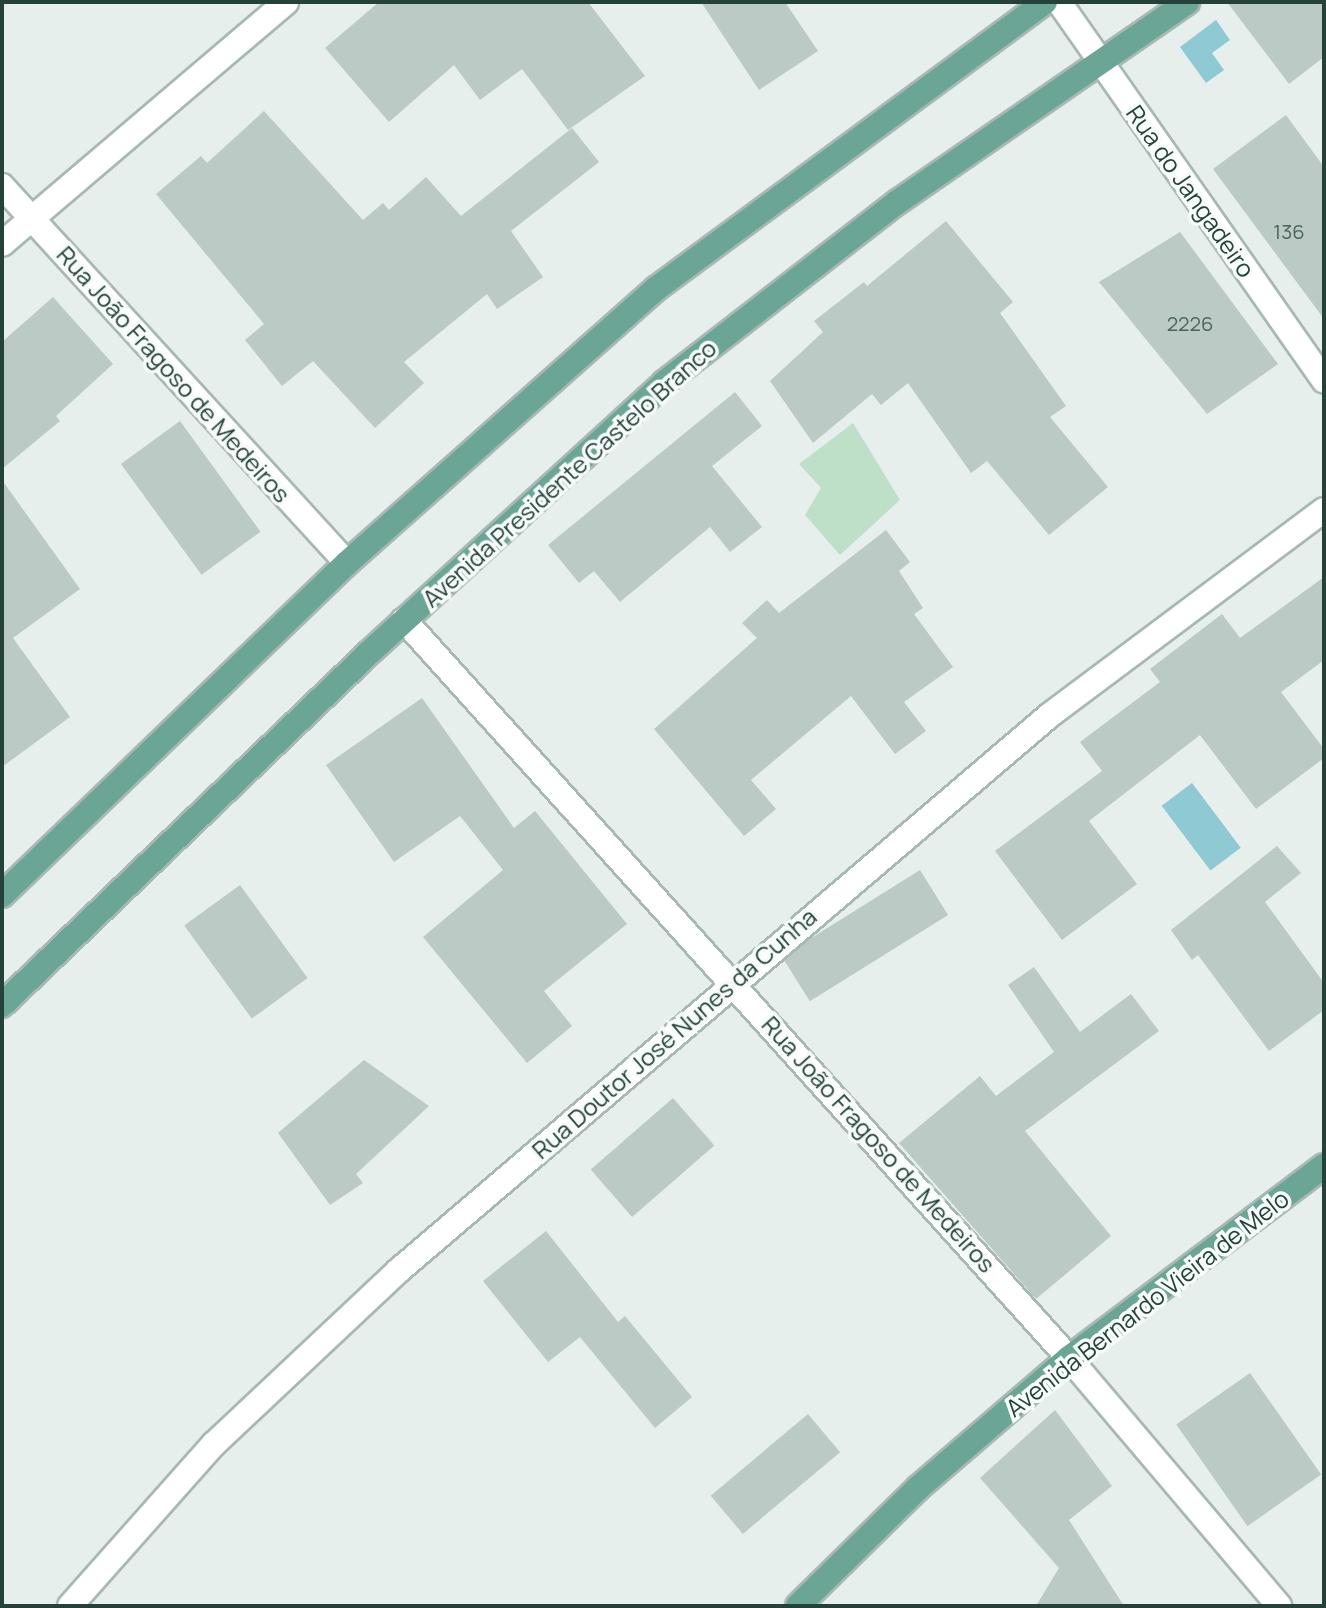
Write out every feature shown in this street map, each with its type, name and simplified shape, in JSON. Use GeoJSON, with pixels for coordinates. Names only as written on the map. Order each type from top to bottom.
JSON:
{"type":"FeatureCollection","features":[{"type":"Feature","properties":{"kind":"main road"},"geometry":{"type":"LineString","coordinates":[[2,895],[347,563],[657,288],[1045,2]]}},
{"type":"Feature","properties":{"kind":"main road","name":"Avenida Presidente Castelo Branco"},"geometry":{"type":"LineString","coordinates":[[2,1005],[404,620],[664,383],[899,201],[1101,65],[1187,2]]}},
{"type":"Feature","properties":{"kind":"main road","name":"Avenida Bernardo Vieira de Melo"},"geometry":{"type":"LineString","coordinates":[[798,1606],[918,1488],[1069,1358],[1324,1166]]}},
{"type":"Feature","properties":{"kind":"street"},"geometry":{"type":"LineString","coordinates":[[2,244],[286,2]]}},
{"type":"Feature","properties":{"kind":"street","name":"Rua do Jangadeiro"},"geometry":{"type":"LineString","coordinates":[[1059,2],[1324,380]]}},
{"type":"Feature","properties":{"kind":"street","name":"Rua João Fragoso de Medeiros"},"geometry":{"type":"LineString","coordinates":[[2,186],[347,563]]}},
{"type":"Feature","properties":{"kind":"street","name":"Rua Doutor José Nunes da Cunha"},"geometry":{"type":"LineString","coordinates":[[70,1606],[214,1444],[398,1271],[734,980],[1050,715],[1324,510]]}},
{"type":"Feature","properties":{"kind":"street","name":"Rua João Fragoso de Medeiros"},"geometry":{"type":"LineString","coordinates":[[404,620],[734,980],[1069,1358],[1279,1606]]}},
{"type":"Feature","properties":{"kind":"green space"},"geometry":{"type":"Polygon","coordinates":[[[853,423],[900,500],[840,555],[805,515],[821,488],[799,464],[853,423]]]}},
{"type":"Feature","properties":{"kind":"water"},"geometry":{"type":"Polygon","coordinates":[[[1216,20],[1230,40],[1212,53],[1224,70],[1206,83],[1180,47],[1216,20]]]}},
{"type":"Feature","properties":{"kind":"water"},"geometry":{"type":"Polygon","coordinates":[[[1192,783],[1241,848],[1210,871],[1162,806],[1192,783]]]}},
{"type":"Feature","properties":{"kind":"building"},"geometry":{"type":"Polygon","coordinates":[[[379,2],[588,2],[645,76],[568,130],[522,69],[480,100],[454,65],[389,122],[325,48],[379,2]]]}},
{"type":"Feature","properties":{"kind":"building"},"geometry":{"type":"Polygon","coordinates":[[[701,2],[785,2],[818,51],[759,90],[701,2]]]}},
{"type":"Feature","properties":{"kind":"building"},"geometry":{"type":"Polygon","coordinates":[[[1227,2],[1324,2],[1324,57],[1289,84],[1227,2]]]}},
{"type":"Feature","properties":{"kind":"building"},"geometry":{"type":"Polygon","coordinates":[[[264,111],[363,220],[383,203],[389,210],[426,177],[461,216],[572,128],[599,162],[511,231],[543,277],[497,309],[487,294],[404,362],[424,383],[375,428],[313,361],[282,386],[245,340],[264,324],[156,194],[201,156],[207,163],[264,111]]]}},
{"type":"Feature","properties":{"kind":"building"},"geometry":{"type":"Polygon","coordinates":[[[1286,115],[1324,167],[1324,319],[1213,169],[1286,115]]]}},
{"type":"Feature","properties":{"kind":"building"},"geometry":{"type":"Polygon","coordinates":[[[946,221],[1013,302],[1000,313],[1066,406],[1050,417],[1108,487],[1049,535],[987,461],[971,473],[908,383],[881,405],[872,394],[813,443],[770,381],[823,332],[814,321],[864,282],[867,286],[946,221]]]}},
{"type":"Feature","properties":{"kind":"building"},"geometry":{"type":"Polygon","coordinates":[[[1180,232],[1278,364],[1207,414],[1099,282],[1180,232]]]}},
{"type":"Feature","properties":{"kind":"building"},"geometry":{"type":"Polygon","coordinates":[[[53,297],[113,364],[56,416],[60,421],[2,469],[2,342],[53,297]]]}},
{"type":"Feature","properties":{"kind":"building"},"geometry":{"type":"Polygon","coordinates":[[[735,392],[762,426],[712,466],[762,527],[730,552],[710,527],[620,602],[594,571],[579,583],[548,545],[735,392]]]}},
{"type":"Feature","properties":{"kind":"building"},"geometry":{"type":"Polygon","coordinates":[[[180,421],[261,532],[201,575],[121,464],[180,421]]]}},
{"type":"Feature","properties":{"kind":"building"},"geometry":{"type":"Polygon","coordinates":[[[2,480],[80,589],[13,638],[70,717],[2,767],[2,480]]]}},
{"type":"Feature","properties":{"kind":"building"},"geometry":{"type":"Polygon","coordinates":[[[886,530],[910,562],[899,571],[923,608],[914,614],[953,667],[904,702],[926,731],[895,754],[851,696],[751,780],[776,809],[744,836],[654,729],[757,638],[742,623],[767,600],[779,613],[886,530]]]}},
{"type":"Feature","properties":{"kind":"building"},"geometry":{"type":"Polygon","coordinates":[[[1324,577],[1324,660],[1281,692],[1324,749],[1324,758],[1256,809],[1200,735],[1089,821],[1137,884],[1062,940],[995,851],[1102,771],[1080,742],[1160,682],[1150,669],[1222,614],[1240,638],[1324,577]]]}},
{"type":"Feature","properties":{"kind":"building"},"geometry":{"type":"Polygon","coordinates":[[[422,698],[514,828],[535,811],[627,924],[544,991],[572,1026],[527,1063],[423,937],[503,870],[460,816],[394,862],[326,765],[422,698]]]}},
{"type":"Feature","properties":{"kind":"building"},"geometry":{"type":"Polygon","coordinates":[[[1277,846],[1301,873],[1265,902],[1324,983],[1324,1010],[1269,1051],[1198,955],[1192,960],[1171,930],[1277,846]]]}},
{"type":"Feature","properties":{"kind":"building"},"geometry":{"type":"Polygon","coordinates":[[[920,870],[948,915],[810,1001],[782,956],[920,870]]]}},
{"type":"Feature","properties":{"kind":"building"},"geometry":{"type":"Polygon","coordinates":[[[240,885],[308,978],[252,1019],[184,926],[240,885]]]}},
{"type":"Feature","properties":{"kind":"building"},"geometry":{"type":"Polygon","coordinates":[[[1034,967],[1080,1032],[1131,994],[1159,1031],[1025,1131],[1111,1236],[1036,1299],[899,1143],[980,1076],[996,1096],[1054,1052],[1008,985],[1034,967]]]}},
{"type":"Feature","properties":{"kind":"building"},"geometry":{"type":"Polygon","coordinates":[[[364,1060],[429,1106],[356,1174],[363,1183],[330,1205],[278,1133],[364,1060]]]}},
{"type":"Feature","properties":{"kind":"building"},"geometry":{"type":"Polygon","coordinates":[[[673,1098],[714,1146],[632,1217],[591,1170],[673,1098]]]}},
{"type":"Feature","properties":{"kind":"building"},"geometry":{"type":"Polygon","coordinates":[[[546,1231],[618,1322],[625,1316],[692,1397],[655,1428],[580,1337],[548,1362],[483,1281],[546,1231]]]}},
{"type":"Feature","properties":{"kind":"building"},"geometry":{"type":"Polygon","coordinates":[[[1250,1373],[1321,1475],[1247,1526],[1176,1425],[1250,1373]]]}},
{"type":"Feature","properties":{"kind":"building"},"geometry":{"type":"Polygon","coordinates":[[[1055,1410],[1112,1486],[1069,1520],[1124,1606],[1036,1606],[1059,1568],[980,1478],[1055,1410]]]}},
{"type":"Feature","properties":{"kind":"building"},"geometry":{"type":"Polygon","coordinates":[[[808,1414],[840,1452],[743,1534],[711,1496],[808,1414]]]}}]}
